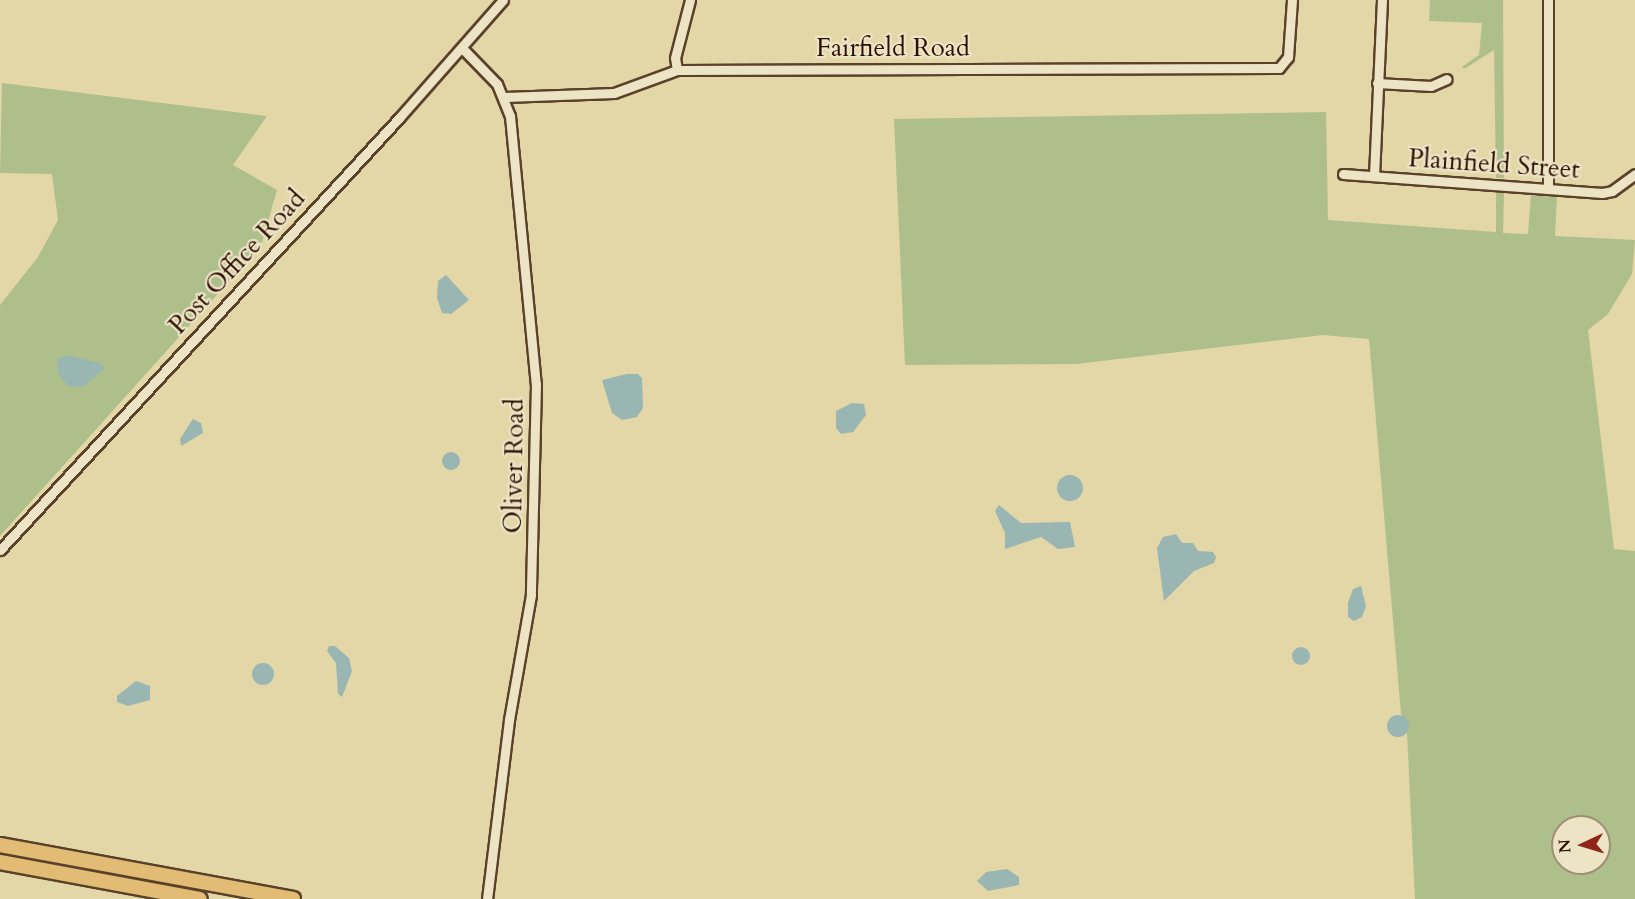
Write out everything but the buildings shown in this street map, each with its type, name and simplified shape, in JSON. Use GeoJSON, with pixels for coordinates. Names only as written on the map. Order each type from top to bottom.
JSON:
{"type":"FeatureCollection","features":[{"type":"Feature","properties":{"kind":"highway"},"geometry":{"type":"LineString","coordinates":[[0,845],[293,899]]}},
{"type":"Feature","properties":{"kind":"highway"},"geometry":{"type":"LineString","coordinates":[[0,862],[200,899]]}},
{"type":"Feature","properties":{"kind":"street","name":"Post Office Road"},"geometry":{"type":"LineString","coordinates":[[0,550],[462,48],[503,0]]}},
{"type":"Feature","properties":{"kind":"street"},"geometry":{"type":"LineString","coordinates":[[677,70],[675,58],[690,0]]}},
{"type":"Feature","properties":{"kind":"street","name":"Fairfield Road"},"geometry":{"type":"LineString","coordinates":[[505,97],[614,93],[677,70],[1279,68],[1285,65],[1292,0]]}},
{"type":"Feature","properties":{"kind":"street"},"geometry":{"type":"LineString","coordinates":[[1374,176],[1382,0]]}},
{"type":"Feature","properties":{"kind":"street"},"geometry":{"type":"LineString","coordinates":[[1548,0],[1548,189]]}},
{"type":"Feature","properties":{"kind":"street"},"geometry":{"type":"LineString","coordinates":[[462,48],[505,97]]}},
{"type":"Feature","properties":{"kind":"street"},"geometry":{"type":"LineString","coordinates":[[1377,83],[1431,86],[1447,79]]}},
{"type":"Feature","properties":{"kind":"street","name":"Oliver Road"},"geometry":{"type":"LineString","coordinates":[[487,899],[509,720],[531,595],[537,456],[534,344],[505,97]]}},
{"type":"Feature","properties":{"kind":"street","name":"Plainfield Street"},"geometry":{"type":"LineString","coordinates":[[1343,174],[1548,189],[1612,191],[1635,174]]}},
{"type":"Feature","properties":{"kind":"green space"},"geometry":{"type":"Polygon","coordinates":[[[1430,0],[1503,0],[1504,178],[1496,178],[1494,50],[1464,69],[1462,67],[1479,55],[1482,23],[1429,21],[1430,0]]]}},
{"type":"Feature","properties":{"kind":"green space"},"geometry":{"type":"Polygon","coordinates":[[[2,83],[267,116],[233,165],[277,190],[261,246],[0,536],[0,305],[38,257],[58,220],[52,174],[0,173],[2,83]]]}},
{"type":"Feature","properties":{"kind":"green space"},"geometry":{"type":"Polygon","coordinates":[[[1326,112],[1328,220],[1496,232],[1496,193],[1504,193],[1503,233],[1528,234],[1531,195],[1557,197],[1555,236],[1635,240],[1632,274],[1608,314],[1588,330],[1614,549],[1635,551],[1635,899],[1415,899],[1407,733],[1401,714],[1369,339],[1323,335],[1076,364],[905,365],[894,119],[1326,112]]]}},
{"type":"Feature","properties":{"kind":"water"},"geometry":{"type":"Polygon","coordinates":[[[446,275],[469,300],[451,314],[442,313],[437,298],[438,281],[446,275]]]}},
{"type":"Feature","properties":{"kind":"water"},"geometry":{"type":"Polygon","coordinates":[[[68,355],[102,364],[104,369],[84,386],[69,387],[59,375],[57,363],[59,358],[68,355]]]}},
{"type":"Feature","properties":{"kind":"water"},"geometry":{"type":"Polygon","coordinates":[[[627,374],[638,374],[642,378],[643,408],[637,417],[622,420],[612,413],[602,380],[627,374]]]}},
{"type":"Feature","properties":{"kind":"water"},"geometry":{"type":"Polygon","coordinates":[[[852,403],[864,404],[866,415],[853,432],[841,434],[836,428],[836,411],[852,403]]]}},
{"type":"Feature","properties":{"kind":"water"},"geometry":{"type":"Polygon","coordinates":[[[193,419],[201,423],[203,433],[181,446],[180,439],[193,419]]]}},
{"type":"Feature","properties":{"kind":"water"},"geometry":{"type":"Polygon","coordinates":[[[447,452],[455,452],[460,457],[458,468],[447,470],[442,465],[442,457],[447,452]]]}},
{"type":"Feature","properties":{"kind":"water"},"geometry":{"type":"Polygon","coordinates":[[[1070,475],[1079,479],[1083,488],[1079,497],[1070,501],[1061,497],[1057,488],[1061,479],[1070,475]]]}},
{"type":"Feature","properties":{"kind":"water"},"geometry":{"type":"Polygon","coordinates":[[[999,505],[1021,523],[1070,522],[1075,547],[1058,549],[1041,537],[1005,549],[1005,533],[995,511],[999,505]]]}},
{"type":"Feature","properties":{"kind":"water"},"geometry":{"type":"Polygon","coordinates":[[[1176,534],[1182,543],[1193,543],[1198,551],[1213,552],[1216,557],[1214,563],[1194,571],[1164,601],[1157,548],[1163,537],[1176,534]]]}},
{"type":"Feature","properties":{"kind":"water"},"geometry":{"type":"Polygon","coordinates":[[[1361,586],[1366,606],[1362,617],[1354,621],[1348,617],[1348,603],[1353,589],[1361,586]]]}},
{"type":"Feature","properties":{"kind":"water"},"geometry":{"type":"Polygon","coordinates":[[[329,646],[335,646],[349,658],[352,671],[342,697],[338,694],[336,663],[327,651],[329,646]]]}},
{"type":"Feature","properties":{"kind":"water"},"geometry":{"type":"Polygon","coordinates":[[[1297,647],[1305,647],[1310,652],[1308,663],[1297,665],[1292,660],[1292,652],[1297,647]]]}},
{"type":"Feature","properties":{"kind":"water"},"geometry":{"type":"Polygon","coordinates":[[[259,663],[267,663],[274,670],[274,678],[267,685],[259,685],[252,678],[252,670],[259,663]]]}},
{"type":"Feature","properties":{"kind":"water"},"geometry":{"type":"Polygon","coordinates":[[[136,681],[150,686],[150,700],[128,706],[117,702],[117,696],[136,681]]]}},
{"type":"Feature","properties":{"kind":"water"},"geometry":{"type":"Polygon","coordinates":[[[1398,715],[1406,718],[1409,726],[1406,734],[1398,737],[1390,734],[1387,726],[1390,718],[1398,715]]]}},
{"type":"Feature","properties":{"kind":"water"},"geometry":{"type":"Polygon","coordinates":[[[1007,869],[1019,877],[1019,885],[988,891],[977,881],[986,872],[1007,869]]]}}]}
